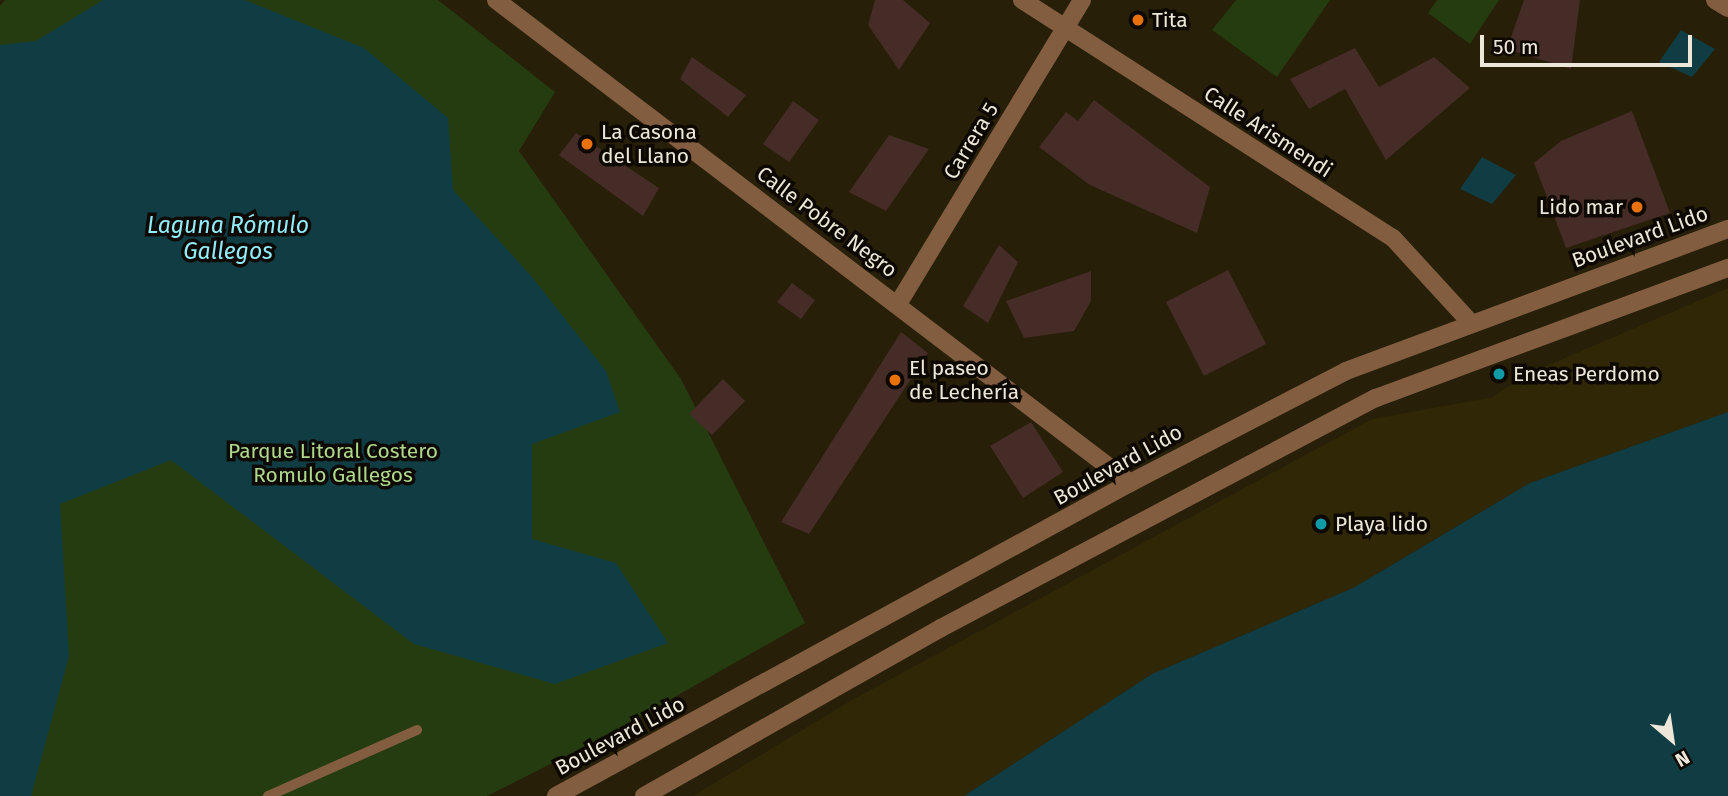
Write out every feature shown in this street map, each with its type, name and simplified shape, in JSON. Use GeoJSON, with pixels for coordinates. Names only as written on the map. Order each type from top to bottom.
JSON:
{"type":"FeatureCollection","features":[{"type":"Feature","properties":{"kind":"street","name":"Calle Pobre Negro"},"geometry":{"type":"LineString","coordinates":[[496,0],[1130,483]]}},
{"type":"Feature","properties":{"kind":"street","name":"Calle Arismendi"},"geometry":{"type":"LineString","coordinates":[[1022,0],[1393,238],[1471,323]]}},
{"type":"Feature","properties":{"kind":"street","name":"Carrera 5"},"geometry":{"type":"LineString","coordinates":[[898,304],[1082,0]]}},
{"type":"Feature","properties":{"kind":"street"},"geometry":{"type":"LineString","coordinates":[[1715,0],[1728,8]]}},
{"type":"Feature","properties":{"kind":"street","name":"Boulevard Lido"},"geometry":{"type":"LineString","coordinates":[[556,796],[1130,483],[1346,371],[1728,229]]}},
{"type":"Feature","properties":{"kind":"street"},"geometry":{"type":"LineString","coordinates":[[644,796],[941,628],[1376,398],[1728,268]]}},
{"type":"Feature","properties":{"kind":"lane"},"geometry":{"type":"LineString","coordinates":[[268,796],[416,730]]}},
{"type":"Feature","properties":{"kind":"green space","name":"Parque Litoral Costero Romulo Gallegos"},"geometry":{"type":"Polygon","coordinates":[[[5,0],[438,0],[555,92],[519,151],[681,379],[805,623],[604,737],[487,796],[0,796],[0,6],[5,0]]]}},
{"type":"Feature","properties":{"kind":"green space"},"geometry":{"type":"Polygon","coordinates":[[[1236,0],[1330,0],[1277,77],[1212,30],[1236,0]]]}},
{"type":"Feature","properties":{"kind":"green space"},"geometry":{"type":"Polygon","coordinates":[[[1437,0],[1499,0],[1470,44],[1428,13],[1437,0]]]}},
{"type":"Feature","properties":{"kind":"sand","name":"Playa lido"},"geometry":{"type":"Polygon","coordinates":[[[1728,288],[1728,412],[1530,483],[1353,588],[1152,674],[964,796],[693,796],[852,700],[1372,419],[1493,397],[1525,375],[1728,288]]]}},
{"type":"Feature","properties":{"kind":"water","name":"Laguna Rómulo Gallegos"},"geometry":{"type":"Polygon","coordinates":[[[103,0],[245,0],[364,48],[448,118],[453,190],[532,277],[606,371],[620,412],[532,444],[532,539],[616,563],[668,643],[555,684],[414,644],[171,460],[60,504],[69,656],[31,796],[0,796],[0,45],[36,41],[103,0]]]}},
{"type":"Feature","properties":{"kind":"water"},"geometry":{"type":"Polygon","coordinates":[[[1681,30],[1715,49],[1692,77],[1659,62],[1681,30]]]}},
{"type":"Feature","properties":{"kind":"water"},"geometry":{"type":"Polygon","coordinates":[[[1482,157],[1516,175],[1492,204],[1460,189],[1482,157]]]}},
{"type":"Feature","properties":{"kind":"water"},"geometry":{"type":"Polygon","coordinates":[[[1728,412],[1728,796],[964,796],[1152,674],[1353,588],[1530,483],[1728,412]]]}},
{"type":"Feature","properties":{"kind":"building"},"geometry":{"type":"Polygon","coordinates":[[[875,0],[903,0],[930,23],[899,70],[868,25],[875,0]]]}},
{"type":"Feature","properties":{"kind":"building"},"geometry":{"type":"Polygon","coordinates":[[[1524,0],[1580,0],[1571,69],[1507,49],[1524,0]]]}},
{"type":"Feature","properties":{"kind":"building"},"geometry":{"type":"Polygon","coordinates":[[[1355,48],[1379,87],[1434,57],[1470,88],[1386,160],[1345,89],[1309,109],[1290,79],[1355,48]]]}},
{"type":"Feature","properties":{"kind":"building"},"geometry":{"type":"Polygon","coordinates":[[[692,57],[746,95],[728,117],[680,79],[692,57]]]}},
{"type":"Feature","properties":{"kind":"building"},"geometry":{"type":"Polygon","coordinates":[[[1094,100],[1210,187],[1197,233],[1090,185],[1039,147],[1066,112],[1078,121],[1094,100]]]}},
{"type":"Feature","properties":{"kind":"building"},"geometry":{"type":"Polygon","coordinates":[[[793,101],[819,120],[789,162],[763,144],[793,101]]]}},
{"type":"Feature","properties":{"kind":"building"},"geometry":{"type":"Polygon","coordinates":[[[1632,111],[1670,213],[1566,248],[1534,163],[1561,141],[1632,111]]]}},
{"type":"Feature","properties":{"kind":"building"},"geometry":{"type":"Polygon","coordinates":[[[576,133],[659,188],[643,216],[559,155],[576,133]]]}},
{"type":"Feature","properties":{"kind":"building"},"geometry":{"type":"Polygon","coordinates":[[[889,135],[929,149],[886,211],[849,192],[889,135]]]}},
{"type":"Feature","properties":{"kind":"building"},"geometry":{"type":"Polygon","coordinates":[[[999,245],[1018,262],[988,323],[963,306],[999,245]]]}},
{"type":"Feature","properties":{"kind":"building"},"geometry":{"type":"Polygon","coordinates":[[[1228,270],[1266,344],[1204,376],[1166,302],[1228,270]]]}},
{"type":"Feature","properties":{"kind":"building"},"geometry":{"type":"Polygon","coordinates":[[[1091,271],[1091,301],[1074,331],[1024,338],[1006,301],[1091,271]]]}},
{"type":"Feature","properties":{"kind":"building"},"geometry":{"type":"Polygon","coordinates":[[[792,283],[815,300],[801,319],[777,302],[792,283]]]}},
{"type":"Feature","properties":{"kind":"building"},"geometry":{"type":"Polygon","coordinates":[[[901,332],[928,353],[809,534],[781,522],[901,332]]]}},
{"type":"Feature","properties":{"kind":"building"},"geometry":{"type":"Polygon","coordinates":[[[723,379],[745,401],[712,435],[689,414],[723,379]]]}},
{"type":"Feature","properties":{"kind":"building"},"geometry":{"type":"Polygon","coordinates":[[[1031,422],[1063,472],[1023,498],[990,446],[1031,422]]]}},
{"type":"Feature","properties":{"kind":"place","name":"Tita"},"geometry":{"type":"Point","coordinates":[1138,20]}},
{"type":"Feature","properties":{"kind":"place","name":"La Casona del Llano"},"geometry":{"type":"Point","coordinates":[587,144]}},
{"type":"Feature","properties":{"kind":"place","name":"Lido mar"},"geometry":{"type":"Point","coordinates":[1637,207]}},
{"type":"Feature","properties":{"kind":"place","name":"Eneas Perdomo"},"geometry":{"type":"Point","coordinates":[1499,374]}},
{"type":"Feature","properties":{"kind":"place","name":"El paseo de Lechería"},"geometry":{"type":"Point","coordinates":[895,380]}},
{"type":"Feature","properties":{"kind":"place","name":"Playa lido"},"geometry":{"type":"Point","coordinates":[1321,524]}}]}
